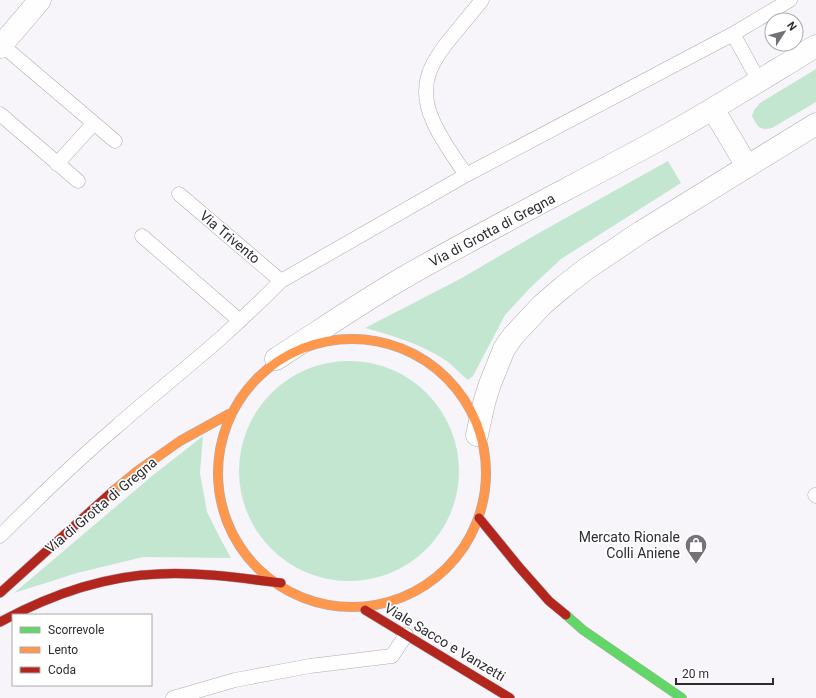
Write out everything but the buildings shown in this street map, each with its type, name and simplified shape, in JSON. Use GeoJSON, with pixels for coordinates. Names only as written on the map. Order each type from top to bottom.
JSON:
{"type":"FeatureCollection","features":[{"type":"Feature","properties":{"kind":"street"},"geometry":{"type":"LineString","coordinates":[[1,46],[40,0]]}},
{"type":"Feature","properties":{"kind":"street","name":"Via di Grotta di Gregna"},"geometry":{"type":"LineString","coordinates":[[276,359],[322,340],[346,336],[372,338],[394,344],[419,356],[438,372],[455,390],[468,412],[477,435],[485,478],[483,499],[479,518],[466,548],[442,578],[422,593],[384,608],[351,610],[335,606],[300,592],[261,567],[247,552],[233,532],[224,509],[219,486],[218,461],[229,414],[236,399],[262,370],[276,359],[352,309],[466,243],[664,137],[816,46]]}},
{"type":"Feature","properties":{"kind":"street"},"geometry":{"type":"LineString","coordinates":[[713,109],[747,166]]}},
{"type":"Feature","properties":{"kind":"street","name":"Via di Grotta di Gregna"},"geometry":{"type":"LineString","coordinates":[[477,435],[484,402],[504,349],[528,319],[563,287],[592,265],[641,232],[816,124]]}},
{"type":"Feature","properties":{"kind":"street","name":"Via di Grotta di Gregna"},"geometry":{"type":"LineString","coordinates":[[0,593],[107,496],[136,472],[180,441],[229,414]]}},
{"type":"Feature","properties":{"kind":"street"},"geometry":{"type":"LineString","coordinates":[[479,518],[549,601],[583,630],[682,698]]}},
{"type":"Feature","properties":{"kind":"street","name":"Via di Grotta di Gregna"},"geometry":{"type":"LineString","coordinates":[[16,614],[68,590],[99,581],[142,574],[183,574],[284,583]]}},
{"type":"Feature","properties":{"kind":"street","name":"Viale Sacco e Vanzetti"},"geometry":{"type":"LineString","coordinates":[[365,610],[510,698]]}},
{"type":"Feature","properties":{"kind":"street","name":"Via di Grotta di Gregna"},"geometry":{"type":"LineString","coordinates":[[0,622],[12,616]]}},
{"type":"Feature","properties":{"kind":"lane"},"geometry":{"type":"LineString","coordinates":[[466,175],[432,120],[428,109],[426,94],[427,79],[433,63],[444,47],[482,0]]}},
{"type":"Feature","properties":{"kind":"lane"},"geometry":{"type":"LineString","coordinates":[[0,536],[33,503],[114,428],[222,337],[281,280],[466,175],[733,34],[790,0]]}},
{"type":"Feature","properties":{"kind":"lane"},"geometry":{"type":"LineString","coordinates":[[733,34],[759,81]]}},
{"type":"Feature","properties":{"kind":"lane"},"geometry":{"type":"LineString","coordinates":[[1,46],[115,141]]}},
{"type":"Feature","properties":{"kind":"lane"},"geometry":{"type":"LineString","coordinates":[[0,114],[78,181]]}},
{"type":"Feature","properties":{"kind":"lane"},"geometry":{"type":"LineString","coordinates":[[57,164],[94,123]]}},
{"type":"Feature","properties":{"kind":"lane","name":"Via Trivento"},"geometry":{"type":"LineString","coordinates":[[179,194],[281,280]]}},
{"type":"Feature","properties":{"kind":"lane"},"geometry":{"type":"LineString","coordinates":[[142,236],[240,321]]}},
{"type":"Feature","properties":{"kind":"lane"},"geometry":{"type":"LineString","coordinates":[[173,698],[235,680],[310,666],[392,656],[406,635]]}},
{"type":"Feature","properties":{"kind":"green space"},"geometry":{"type":"Polygon","coordinates":[[[816,69],[816,102],[772,128],[764,129],[759,127],[752,116],[754,110],[760,103],[816,69]]]}},
{"type":"Feature","properties":{"kind":"green space"},"geometry":{"type":"Polygon","coordinates":[[[668,161],[681,183],[561,259],[530,288],[505,315],[473,376],[468,380],[448,362],[426,349],[396,337],[365,328],[460,279],[668,161]]]}},
{"type":"Feature","properties":{"kind":"green space"},"geometry":{"type":"Polygon","coordinates":[[[349,361],[381,366],[401,374],[427,393],[446,419],[454,439],[459,471],[454,503],[446,523],[427,549],[401,568],[381,576],[349,581],[317,576],[297,568],[271,549],[252,523],[244,503],[239,471],[244,439],[252,419],[271,393],[297,374],[317,366],[349,361]]]}},
{"type":"Feature","properties":{"kind":"green space"},"geometry":{"type":"Polygon","coordinates":[[[203,436],[200,473],[207,512],[231,558],[143,557],[77,573],[14,593],[152,476],[203,436]]]}},
{"type":"Feature","properties":{"kind":"traffic: fast"},"geometry":{"type":"LineString","coordinates":[[566,615],[583,630],[682,698]]}},
{"type":"Feature","properties":{"kind":"traffic: slow"},"geometry":{"type":"LineString","coordinates":[[339,339],[365,339],[378,341],[403,349],[427,361],[447,378],[464,398],[476,422],[484,447],[486,473],[484,499],[476,524],[464,548],[447,568],[427,585],[403,597],[378,605],[365,607],[339,607],[326,605],[301,597],[277,585],[248,558],[240,548],[228,524],[220,499],[218,486],[218,460],[220,447],[228,422],[240,398],[267,369],[277,361],[301,349],[326,341],[339,339]]}},
{"type":"Feature","properties":{"kind":"traffic: slow"},"geometry":{"type":"LineString","coordinates":[[113,491],[136,472],[180,441],[229,414]]}},
{"type":"Feature","properties":{"kind":"traffic: jam"},"geometry":{"type":"LineString","coordinates":[[0,593],[113,491]]}},
{"type":"Feature","properties":{"kind":"traffic: jam"},"geometry":{"type":"LineString","coordinates":[[479,518],[549,601],[566,615]]}},
{"type":"Feature","properties":{"kind":"traffic: jam"},"geometry":{"type":"LineString","coordinates":[[15,614],[57,595],[97,583],[138,576],[159,574],[205,575],[236,577],[281,583]]}},
{"type":"Feature","properties":{"kind":"traffic: jam"},"geometry":{"type":"LineString","coordinates":[[365,610],[510,698]]}},
{"type":"Feature","properties":{"kind":"traffic: jam"},"geometry":{"type":"LineString","coordinates":[[0,622],[12,616]]}},
{"type":"Feature","properties":{"kind":"place","name":"Mercato Rionale Colli Aniene"},"geometry":{"type":"Point","coordinates":[696,564]}}]}
